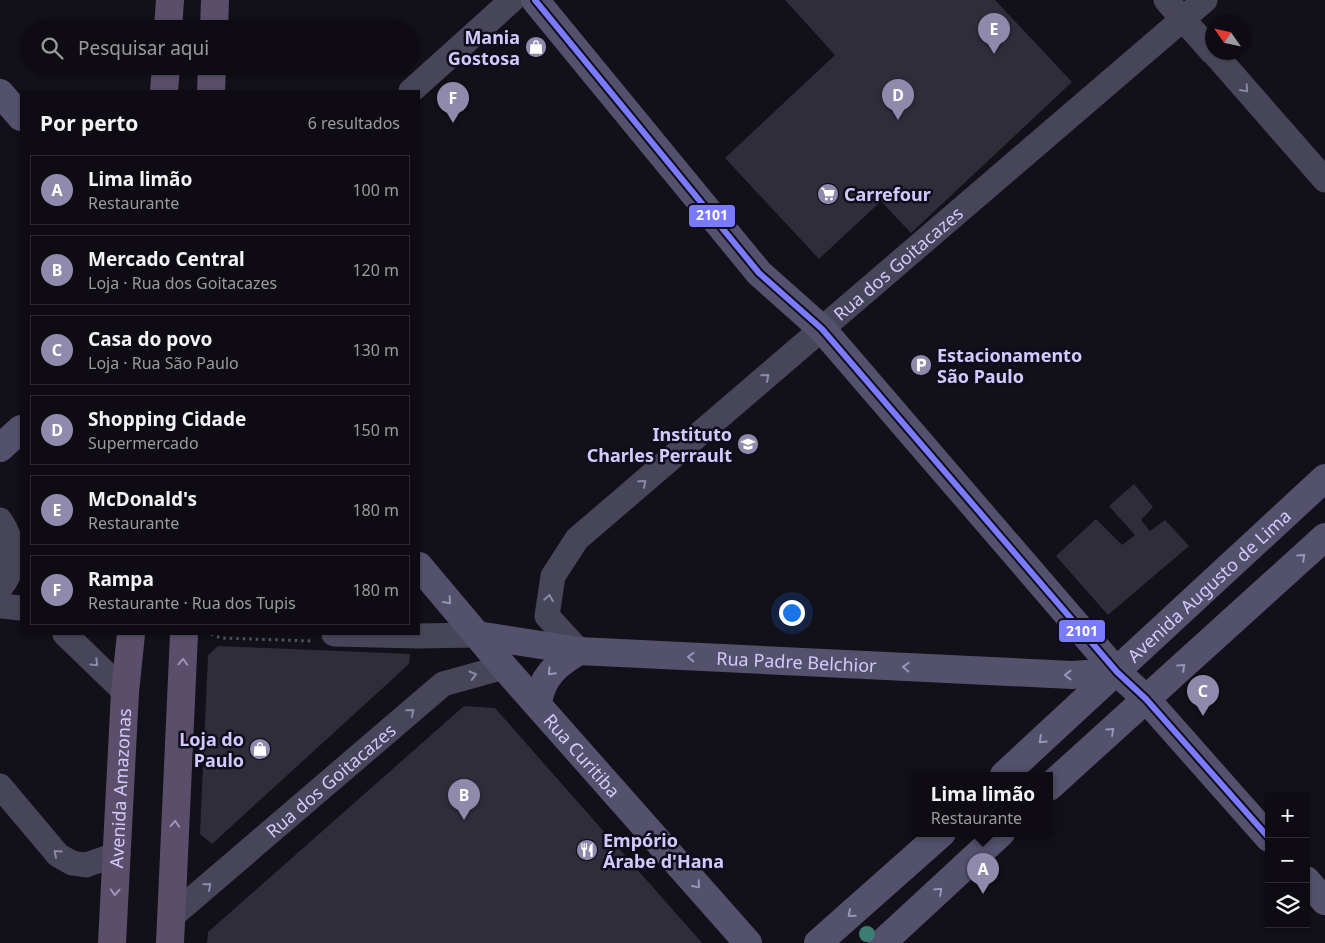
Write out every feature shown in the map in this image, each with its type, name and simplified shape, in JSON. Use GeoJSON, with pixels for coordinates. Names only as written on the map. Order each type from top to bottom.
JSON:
{"type":"FeatureCollection","features":[{"type":"Feature","properties":{"kind":"main road"},"geometry":{"type":"LineString","coordinates":[[169,20],[170,0]]}},
{"type":"Feature","properties":{"kind":"main road"},"geometry":{"type":"LineString","coordinates":[[214,20],[215,0]]}},
{"type":"Feature","properties":{"kind":"main road"},"geometry":{"type":"LineString","coordinates":[[164,90],[165,75]]}},
{"type":"Feature","properties":{"kind":"main road"},"geometry":{"type":"LineString","coordinates":[[211,90],[212,75]]}},
{"type":"Feature","properties":{"kind":"main road","name":"Avenida Amazonas"},"geometry":{"type":"LineString","coordinates":[[112,943],[125,692],[131,635]]}},
{"type":"Feature","properties":{"kind":"main road"},"geometry":{"type":"LineString","coordinates":[[170,930],[184,635]]}},
{"type":"Feature","properties":{"kind":"street"},"geometry":{"type":"LineString","coordinates":[[412,90],[512,0]]}},
{"type":"Feature","properties":{"kind":"street"},"geometry":{"type":"LineString","coordinates":[[535,0],[760,272],[822,329],[1117,672],[1146,699],[1265,833]]}},
{"type":"Feature","properties":{"kind":"street"},"geometry":{"type":"LineString","coordinates":[[1166,0],[1205,43]]}},
{"type":"Feature","properties":{"kind":"street","name":"Rua dos Goitacazes"},"geometry":{"type":"LineString","coordinates":[[579,651],[546,616],[553,576],[577,539],[1205,0]]}},
{"type":"Feature","properties":{"kind":"street"},"geometry":{"type":"LineString","coordinates":[[1220,60],[1325,180]]}},
{"type":"Feature","properties":{"kind":"street"},"geometry":{"type":"LineString","coordinates":[[0,93],[20,115]]}},
{"type":"Feature","properties":{"kind":"street"},"geometry":{"type":"LineString","coordinates":[[0,448],[20,430]]}},
{"type":"Feature","properties":{"kind":"street","name":"Avenida Augusto de Lima"},"geometry":{"type":"LineString","coordinates":[[1007,772],[1325,478]]}},
{"type":"Feature","properties":{"kind":"street"},"geometry":{"type":"LineString","coordinates":[[0,506],[20,526]]}},
{"type":"Feature","properties":{"kind":"street"},"geometry":{"type":"LineString","coordinates":[[0,520],[12,543],[13,562],[8,578],[0,588]]}},
{"type":"Feature","properties":{"kind":"street"},"geometry":{"type":"LineString","coordinates":[[1053,784],[1325,537]]}},
{"type":"Feature","properties":{"kind":"street","name":"Rua Curitiba"},"geometry":{"type":"LineString","coordinates":[[420,567],[504,667],[748,943]]}},
{"type":"Feature","properties":{"kind":"street"},"geometry":{"type":"LineString","coordinates":[[0,606],[20,608]]}},
{"type":"Feature","properties":{"kind":"street","name":"Rua Padre Belchior"},"geometry":{"type":"LineString","coordinates":[[420,626],[579,651],[1047,674],[1117,672]]}},
{"type":"Feature","properties":{"kind":"street","name":"Rua Padre Belchior"},"geometry":{"type":"LineString","coordinates":[[376,635],[477,634]]}},
{"type":"Feature","properties":{"kind":"street"},"geometry":{"type":"LineString","coordinates":[[66,635],[125,692]]}},
{"type":"Feature","properties":{"kind":"street"},"geometry":{"type":"LineString","coordinates":[[538,704],[540,690],[547,675],[562,661],[579,651]]}},
{"type":"Feature","properties":{"kind":"street","name":"Rua dos Goitacazes"},"geometry":{"type":"LineString","coordinates":[[170,930],[443,684],[504,667]]}},
{"type":"Feature","properties":{"kind":"street"},"geometry":{"type":"LineString","coordinates":[[0,786],[58,856],[72,863],[86,865],[118,854]]}},
{"type":"Feature","properties":{"kind":"street"},"geometry":{"type":"LineString","coordinates":[[818,943],[937,837]]}},
{"type":"Feature","properties":{"kind":"street"},"geometry":{"type":"LineString","coordinates":[[882,943],[997,837]]}},
{"type":"Feature","properties":{"kind":"street"},"geometry":{"type":"LineString","coordinates":[[1309,883],[1325,901]]}},
{"type":"Feature","properties":{"kind":"building"},"geometry":{"type":"Polygon","coordinates":[[[785,0],[995,0],[1072,82],[911,233],[881,201],[819,259],[725,158],[835,55],[785,0]]]}},
{"type":"Feature","properties":{"kind":"building"},"geometry":{"type":"Polygon","coordinates":[[[1134,484],[1153,507],[1141,520],[1150,531],[1165,520],[1189,546],[1108,615],[1056,556],[1096,519],[1122,545],[1135,535],[1109,506],[1134,484]]]}},
{"type":"Feature","properties":{"kind":"building","name":"Loja do Paulo"},"geometry":{"type":"Polygon","coordinates":[[[218,646],[410,654],[409,664],[212,844],[200,834],[208,655],[218,646]]]}},
{"type":"Feature","properties":{"kind":"building"},"geometry":{"type":"Polygon","coordinates":[[[464,706],[495,708],[702,943],[207,943],[208,932],[464,706]]]}},
{"type":"Feature","properties":{"kind":"transit line","name":"2101"},"geometry":{"type":"LineString","coordinates":[[535,0],[759,273],[822,329],[1117,672],[1146,699],[1265,833]]}},
{"type":"Feature","properties":{"kind":"place","name":"Mania Gostosa"},"geometry":{"type":"Point","coordinates":[536,47]}},
{"type":"Feature","properties":{"kind":"place","name":"McDonald's"},"geometry":{"type":"Point","coordinates":[994,54]}},
{"type":"Feature","properties":{"kind":"place","name":"Shopping Cidade"},"geometry":{"type":"Point","coordinates":[898,120]}},
{"type":"Feature","properties":{"kind":"place","name":"Rampa"},"geometry":{"type":"Point","coordinates":[453,123]}},
{"type":"Feature","properties":{"kind":"place","name":"Carrefour"},"geometry":{"type":"Point","coordinates":[828,194]}},
{"type":"Feature","properties":{"kind":"place","name":"Estacionamento São Paulo"},"geometry":{"type":"Point","coordinates":[921,365]}},
{"type":"Feature","properties":{"kind":"place","name":"Instituto Charles Perrault"},"geometry":{"type":"Point","coordinates":[748,444]}},
{"type":"Feature","properties":{"kind":"place","name":"Casa do povo"},"geometry":{"type":"Point","coordinates":[1203,716]}},
{"type":"Feature","properties":{"kind":"place","name":"Loja do Paulo"},"geometry":{"type":"Point","coordinates":[260,749]}},
{"type":"Feature","properties":{"kind":"place","name":"Mercado Central"},"geometry":{"type":"Point","coordinates":[464,820]}},
{"type":"Feature","properties":{"kind":"place","name":"Empório Árabe d'Hana"},"geometry":{"type":"Point","coordinates":[587,850]}},
{"type":"Feature","properties":{"kind":"place","name":"Lima limão"},"geometry":{"type":"Point","coordinates":[983,894]}}]}
